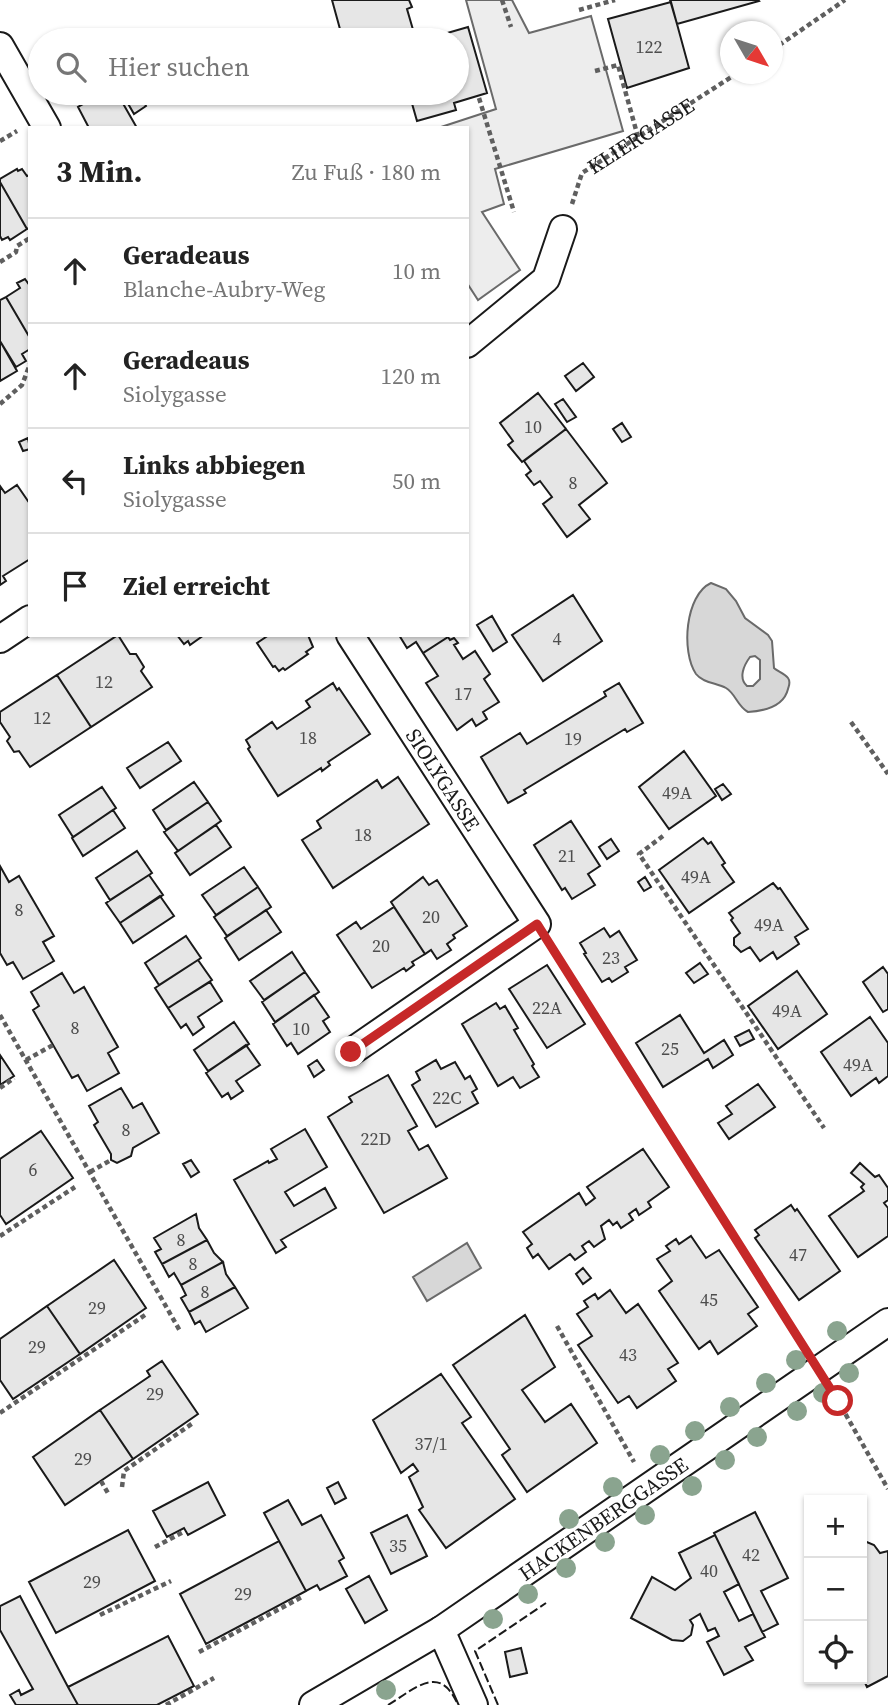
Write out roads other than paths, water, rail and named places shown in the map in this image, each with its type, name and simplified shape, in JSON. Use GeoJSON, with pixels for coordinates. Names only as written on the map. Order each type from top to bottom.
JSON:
{"type":"FeatureCollection","features":[{"type":"Feature","properties":{"kind":"street"},"geometry":{"type":"LineString","coordinates":[[0,46],[28,95]]}},
{"type":"Feature","properties":{"kind":"street"},"geometry":{"type":"LineString","coordinates":[[34,105],[46,126]]}},
{"type":"Feature","properties":{"kind":"street"},"geometry":{"type":"LineString","coordinates":[[469,342],[546,279],[563,229]]}},
{"type":"Feature","properties":{"kind":"street"},"geometry":{"type":"LineString","coordinates":[[0,639],[28,620]]}},
{"type":"Feature","properties":{"kind":"street","name":"SIOLYGASSE"},"geometry":{"type":"LineString","coordinates":[[351,637],[537,924],[351,1052]]}},
{"type":"Feature","properties":{"kind":"street","name":"HACKENBERGGASSE"},"geometry":{"type":"LineString","coordinates":[[313,1705],[441,1630],[888,1322]]}},
{"type":"Feature","properties":{"kind":"street"},"geometry":{"type":"LineString","coordinates":[[441,1630],[474,1705]]}}]}
